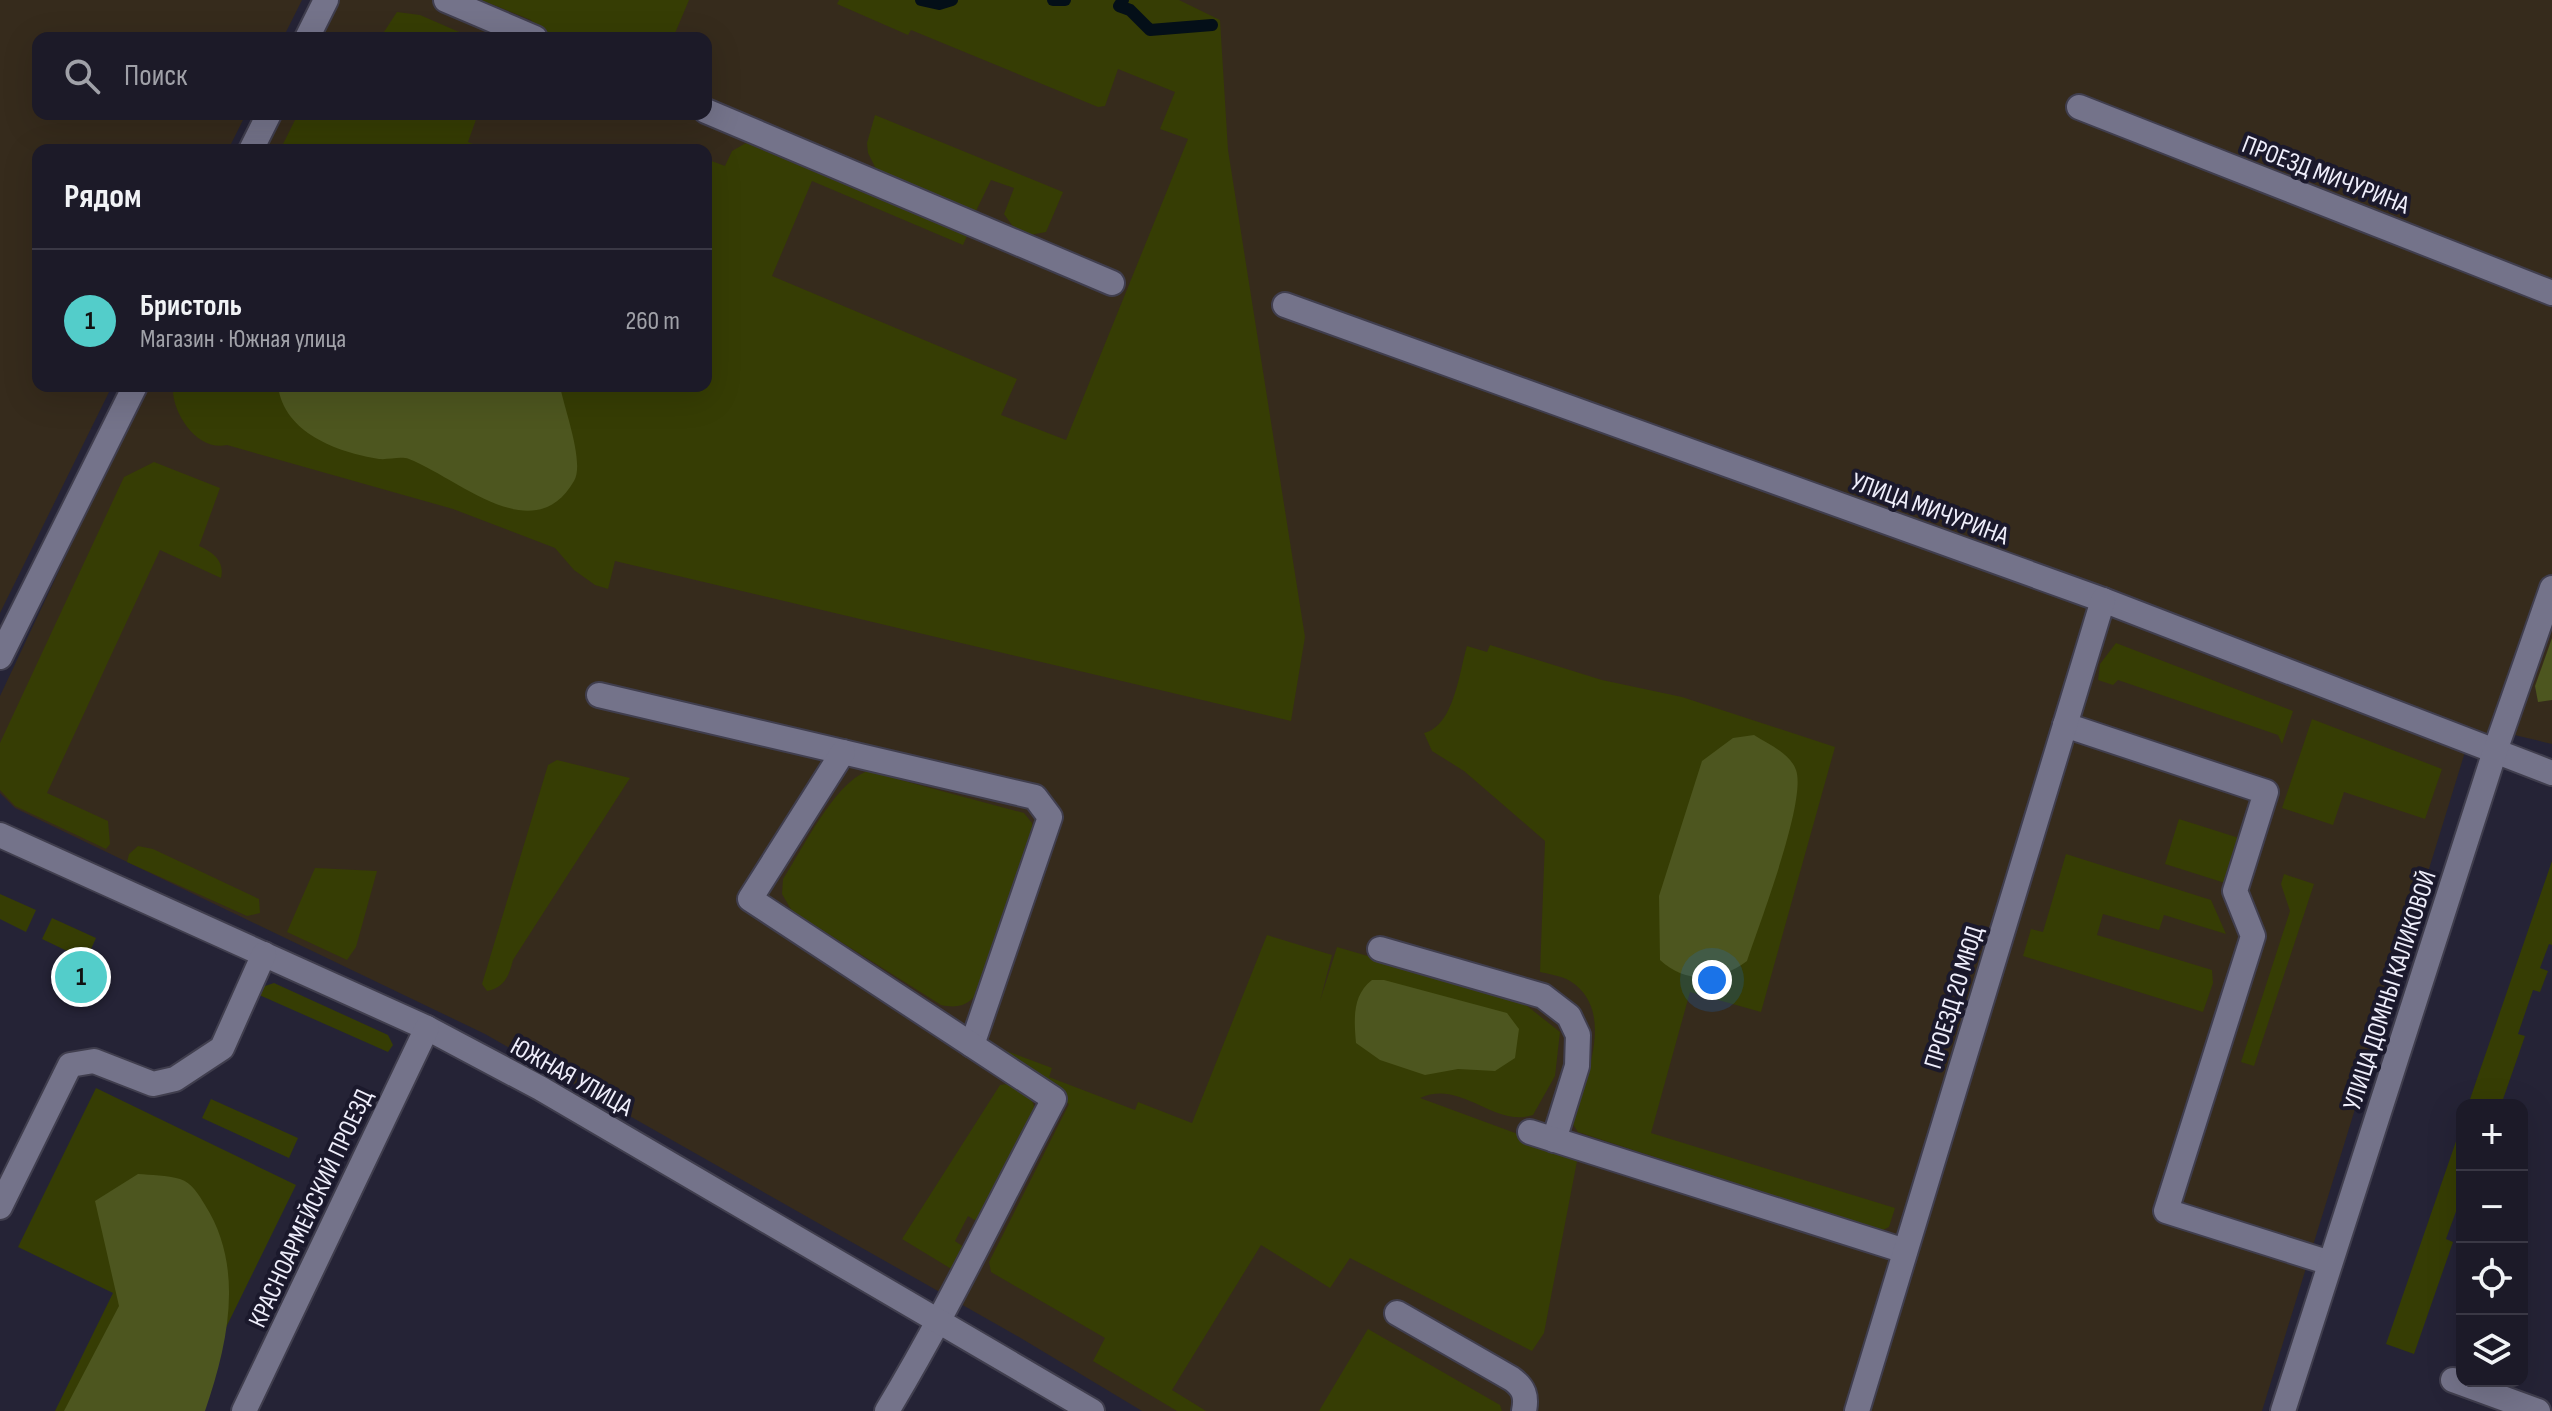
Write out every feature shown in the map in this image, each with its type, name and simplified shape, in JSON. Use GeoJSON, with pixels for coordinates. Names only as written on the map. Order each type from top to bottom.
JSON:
{"type":"FeatureCollection","features":[{"type":"Feature","properties":{"kind":"street"},"geometry":{"type":"LineString","coordinates":[[310,32],[326,0]]}},
{"type":"Feature","properties":{"kind":"street"},"geometry":{"type":"LineString","coordinates":[[446,0],[521,32]]}},
{"type":"Feature","properties":{"kind":"street","name":"ПРОЕЗД МИЧУРИНА"},"geometry":{"type":"LineString","coordinates":[[2079,107],[2552,293]]}},
{"type":"Feature","properties":{"kind":"street"},"geometry":{"type":"LineString","coordinates":[[712,114],[1112,283]]}},
{"type":"Feature","properties":{"kind":"street"},"geometry":{"type":"LineString","coordinates":[[254,144],[266,120]]}},
{"type":"Feature","properties":{"kind":"street","name":"УЛИЦА МИЧУРИНА"},"geometry":{"type":"LineString","coordinates":[[1285,305],[2103,600],[2552,773]]}},
{"type":"Feature","properties":{"kind":"street"},"geometry":{"type":"LineString","coordinates":[[0,657],[132,392]]}},
{"type":"Feature","properties":{"kind":"street","name":"УЛИЦА ДОМНЫ КАЛИКОВОЙ"},"geometry":{"type":"LineString","coordinates":[[2283,1411],[2495,751],[2552,588]]}},
{"type":"Feature","properties":{"kind":"street","name":"ПРОЕЗД 20 МЮД"},"geometry":{"type":"LineString","coordinates":[[1857,1411],[2103,600]]}},
{"type":"Feature","properties":{"kind":"street"},"geometry":{"type":"LineString","coordinates":[[599,695],[1035,797],[1050,817],[972,1045]]}},
{"type":"Feature","properties":{"kind":"street"},"geometry":{"type":"LineString","coordinates":[[2065,725],[2266,792],[2235,891],[2253,936],[2166,1211],[2330,1263]]}},
{"type":"Feature","properties":{"kind":"street"},"geometry":{"type":"LineString","coordinates":[[843,752],[750,899],[1054,1099],[963,1271],[940,1322],[887,1411]]}},
{"type":"Feature","properties":{"kind":"street","name":"ЮЖНАЯ УЛИЦА"},"geometry":{"type":"LineString","coordinates":[[0,835],[427,1028],[540,1088],[1092,1411]]}},
{"type":"Feature","properties":{"kind":"street"},"geometry":{"type":"LineString","coordinates":[[1380,949],[1543,996],[1569,1016],[1578,1035],[1577,1066],[1554,1140]]}},
{"type":"Feature","properties":{"kind":"street"},"geometry":{"type":"LineString","coordinates":[[0,1207],[70,1065],[94,1061],[153,1084],[175,1079],[222,1048],[264,954]]}},
{"type":"Feature","properties":{"kind":"street","name":"КРАСНОАРМЕЙСКИЙ ПРОЕЗД"},"geometry":{"type":"LineString","coordinates":[[244,1411],[427,1028]]}},
{"type":"Feature","properties":{"kind":"street"},"geometry":{"type":"LineString","coordinates":[[1530,1132],[1905,1251]]}},
{"type":"Feature","properties":{"kind":"street"},"geometry":{"type":"LineString","coordinates":[[1397,1313],[1512,1379],[1521,1386],[1527,1399],[1524,1411]]}},
{"type":"Feature","properties":{"kind":"street"},"geometry":{"type":"LineString","coordinates":[[2453,1380],[2538,1411]]}},
{"type":"Feature","properties":{"kind":"shaded area"},"geometry":{"type":"Polygon","coordinates":[[[0,0],[302,0],[286,32],[32,32],[32,120],[243,120],[231,144],[32,144],[32,392],[109,392],[0,613],[0,0]]]}},
{"type":"Feature","properties":{"kind":"shaded area"},"geometry":{"type":"Polygon","coordinates":[[[339,0],[2552,0],[2552,744],[2506,733],[2486,735],[2465,752],[2262,1411],[1142,1411],[1019,1337],[485,1034],[15,808],[0,793],[0,696],[143,392],[712,392],[712,144],[266,144],[278,120],[712,120],[712,32],[323,32],[339,0]]]}},
{"type":"Feature","properties":{"kind":"green space"},"geometry":{"type":"Polygon","coordinates":[[[481,0],[689,0],[676,32],[544,32],[535,28],[531,20],[481,0]]]}},
{"type":"Feature","properties":{"kind":"green space"},"geometry":{"type":"Polygon","coordinates":[[[839,0],[1179,0],[1220,20],[1228,150],[1305,637],[1291,721],[615,561],[608,589],[595,585],[574,570],[555,548],[453,509],[227,445],[206,443],[188,428],[177,408],[174,392],[712,392],[712,161],[725,166],[732,151],[746,143],[967,236],[963,245],[812,181],[772,276],[1017,379],[1001,415],[1066,440],[1188,139],[1160,129],[1175,92],[1118,69],[1105,106],[1098,107],[911,30],[908,35],[837,4],[839,0]]]}},
{"type":"Feature","properties":{"kind":"green space"},"geometry":{"type":"Polygon","coordinates":[[[397,12],[420,15],[459,32],[384,32],[397,12]]]}},
{"type":"Feature","properties":{"kind":"green space"},"geometry":{"type":"Polygon","coordinates":[[[875,115],[1063,192],[1046,232],[1030,235],[1014,228],[1004,214],[1014,188],[991,180],[976,211],[876,169],[867,143],[875,115]]]}},
{"type":"Feature","properties":{"kind":"green space"},"geometry":{"type":"Polygon","coordinates":[[[295,120],[476,120],[468,142],[473,144],[283,144],[295,120]]]}},
{"type":"Feature","properties":{"kind":"green space"},"geometry":{"type":"Polygon","coordinates":[[[280,392],[561,392],[575,449],[577,473],[557,501],[538,510],[517,510],[472,493],[409,459],[379,459],[330,445],[302,428],[282,402],[280,392]]]}},
{"type":"Feature","properties":{"kind":"green space"},"geometry":{"type":"Polygon","coordinates":[[[154,462],[220,488],[199,546],[217,558],[222,572],[221,578],[160,550],[47,793],[108,821],[110,844],[106,849],[15,806],[0,790],[0,743],[124,477],[154,462]]]}},
{"type":"Feature","properties":{"kind":"green space"},"geometry":{"type":"Polygon","coordinates":[[[2552,638],[2552,700],[2538,702],[2535,686],[2552,638]]]}},
{"type":"Feature","properties":{"kind":"green space"},"geometry":{"type":"Polygon","coordinates":[[[2116,643],[2293,711],[2282,744],[2278,735],[2118,680],[2113,685],[2098,680],[2100,664],[2116,643]]]}},
{"type":"Feature","properties":{"kind":"green space"},"geometry":{"type":"Polygon","coordinates":[[[1490,645],[1602,680],[1682,697],[1835,747],[1761,1012],[1690,992],[1651,1133],[1895,1208],[1889,1227],[1881,1231],[1578,1132],[1572,1123],[1594,1048],[1595,1028],[1592,1010],[1584,994],[1567,979],[1540,972],[1545,841],[1464,771],[1432,751],[1424,733],[1434,728],[1449,710],[1467,646],[1487,652],[1490,645]]]}},
{"type":"Feature","properties":{"kind":"green space"},"geometry":{"type":"Polygon","coordinates":[[[2312,719],[2442,769],[2425,819],[2344,792],[2333,825],[2282,808],[2312,719]]]}},
{"type":"Feature","properties":{"kind":"green space"},"geometry":{"type":"Polygon","coordinates":[[[1754,735],[1784,754],[1796,770],[1798,785],[1795,807],[1780,863],[1747,961],[1715,976],[1681,974],[1660,960],[1659,896],[1702,761],[1733,738],[1754,735]]]}},
{"type":"Feature","properties":{"kind":"green space"},"geometry":{"type":"Polygon","coordinates":[[[557,760],[630,778],[513,960],[505,980],[487,991],[482,984],[548,765],[557,760]]]}},
{"type":"Feature","properties":{"kind":"green space"},"geometry":{"type":"Polygon","coordinates":[[[867,771],[1024,813],[1032,823],[1033,837],[984,983],[967,1003],[941,1005],[792,911],[782,894],[783,879],[820,818],[842,789],[867,771]]]}},
{"type":"Feature","properties":{"kind":"green space"},"geometry":{"type":"Polygon","coordinates":[[[2179,819],[2239,838],[2225,883],[2165,864],[2179,819]]]}},
{"type":"Feature","properties":{"kind":"green space"},"geometry":{"type":"Polygon","coordinates":[[[138,846],[153,849],[259,899],[260,913],[247,916],[127,862],[129,854],[138,846]]]}},
{"type":"Feature","properties":{"kind":"green space"},"geometry":{"type":"Polygon","coordinates":[[[2066,854],[2211,900],[2226,934],[2164,915],[2159,930],[2103,914],[2097,935],[2212,970],[2213,983],[2203,1012],[2023,956],[2031,929],[2043,932],[2066,854]]]}},
{"type":"Feature","properties":{"kind":"green space"},"geometry":{"type":"Polygon","coordinates":[[[2552,861],[2552,945],[2549,944],[2540,968],[2548,971],[2540,992],[2533,990],[2518,1034],[2525,1036],[2503,1099],[2470,1099],[2552,861]]]}},
{"type":"Feature","properties":{"kind":"green space"},"geometry":{"type":"Polygon","coordinates":[[[315,868],[377,871],[356,947],[347,960],[287,932],[315,868]]]}},
{"type":"Feature","properties":{"kind":"green space"},"geometry":{"type":"Polygon","coordinates":[[[2284,874],[2314,884],[2254,1066],[2241,1062],[2290,911],[2281,884],[2284,874]]]}},
{"type":"Feature","properties":{"kind":"green space"},"geometry":{"type":"Polygon","coordinates":[[[0,894],[36,910],[26,932],[0,919],[0,894]]]}},
{"type":"Feature","properties":{"kind":"green space"},"geometry":{"type":"Polygon","coordinates":[[[52,918],[96,938],[86,960],[42,939],[52,918]]]}},
{"type":"Feature","properties":{"kind":"green space"},"geometry":{"type":"Polygon","coordinates":[[[1267,935],[1332,955],[1320,1001],[1337,947],[1521,1001],[1560,1032],[1555,1076],[1533,1115],[1505,1115],[1449,1094],[1420,1098],[1578,1156],[1544,1333],[1532,1351],[1350,1258],[1330,1288],[1261,1245],[1172,1390],[1206,1411],[1177,1411],[1093,1361],[1105,1338],[991,1272],[989,1262],[1069,1104],[999,1058],[996,1047],[1052,1068],[1049,1077],[1135,1110],[1138,1102],[1192,1123],[1267,935]]]}},
{"type":"Feature","properties":{"kind":"green space"},"geometry":{"type":"Polygon","coordinates":[[[1372,980],[1384,980],[1507,1013],[1519,1029],[1515,1058],[1495,1071],[1458,1069],[1425,1075],[1380,1060],[1356,1043],[1358,1000],[1372,980]]]}},
{"type":"Feature","properties":{"kind":"green space"},"geometry":{"type":"Polygon","coordinates":[[[274,983],[388,1035],[393,1045],[388,1052],[257,994],[262,987],[274,983]]]}},
{"type":"Feature","properties":{"kind":"green space"},"geometry":{"type":"Polygon","coordinates":[[[1007,1084],[1032,1100],[1036,1113],[978,1222],[968,1216],[955,1241],[965,1248],[953,1270],[902,1239],[1000,1085],[1007,1084]]]}},
{"type":"Feature","properties":{"kind":"green space"},"geometry":{"type":"Polygon","coordinates":[[[96,1088],[296,1185],[185,1411],[55,1411],[113,1293],[18,1247],[96,1088]]]}},
{"type":"Feature","properties":{"kind":"green space"},"geometry":{"type":"Polygon","coordinates":[[[211,1099],[298,1138],[289,1158],[202,1118],[211,1099]]]}},
{"type":"Feature","properties":{"kind":"green space"},"geometry":{"type":"Polygon","coordinates":[[[2456,1141],[2456,1212],[2446,1239],[2453,1242],[2414,1354],[2386,1344],[2456,1141]]]}},
{"type":"Feature","properties":{"kind":"green space"},"geometry":{"type":"Polygon","coordinates":[[[138,1174],[170,1177],[188,1183],[200,1197],[217,1229],[225,1254],[229,1280],[226,1333],[205,1411],[64,1411],[119,1306],[95,1201],[138,1174]]]}},
{"type":"Feature","properties":{"kind":"green space"},"geometry":{"type":"Polygon","coordinates":[[[1368,1329],[1500,1405],[1502,1411],[1319,1411],[1368,1329]]]}},
{"type":"Feature","properties":{"kind":"waterway"},"geometry":{"type":"LineString","coordinates":[[921,0],[939,4],[952,0]]}},
{"type":"Feature","properties":{"kind":"waterway"},"geometry":{"type":"LineString","coordinates":[[1053,0],[1065,0]]}},
{"type":"Feature","properties":{"kind":"waterway"},"geometry":{"type":"LineString","coordinates":[[1123,0],[1119,6],[1130,10],[1150,30],[1212,25]]}},
{"type":"Feature","properties":{"kind":"place","name":"Бристоль"},"geometry":{"type":"Point","coordinates":[81,977]}}]}
